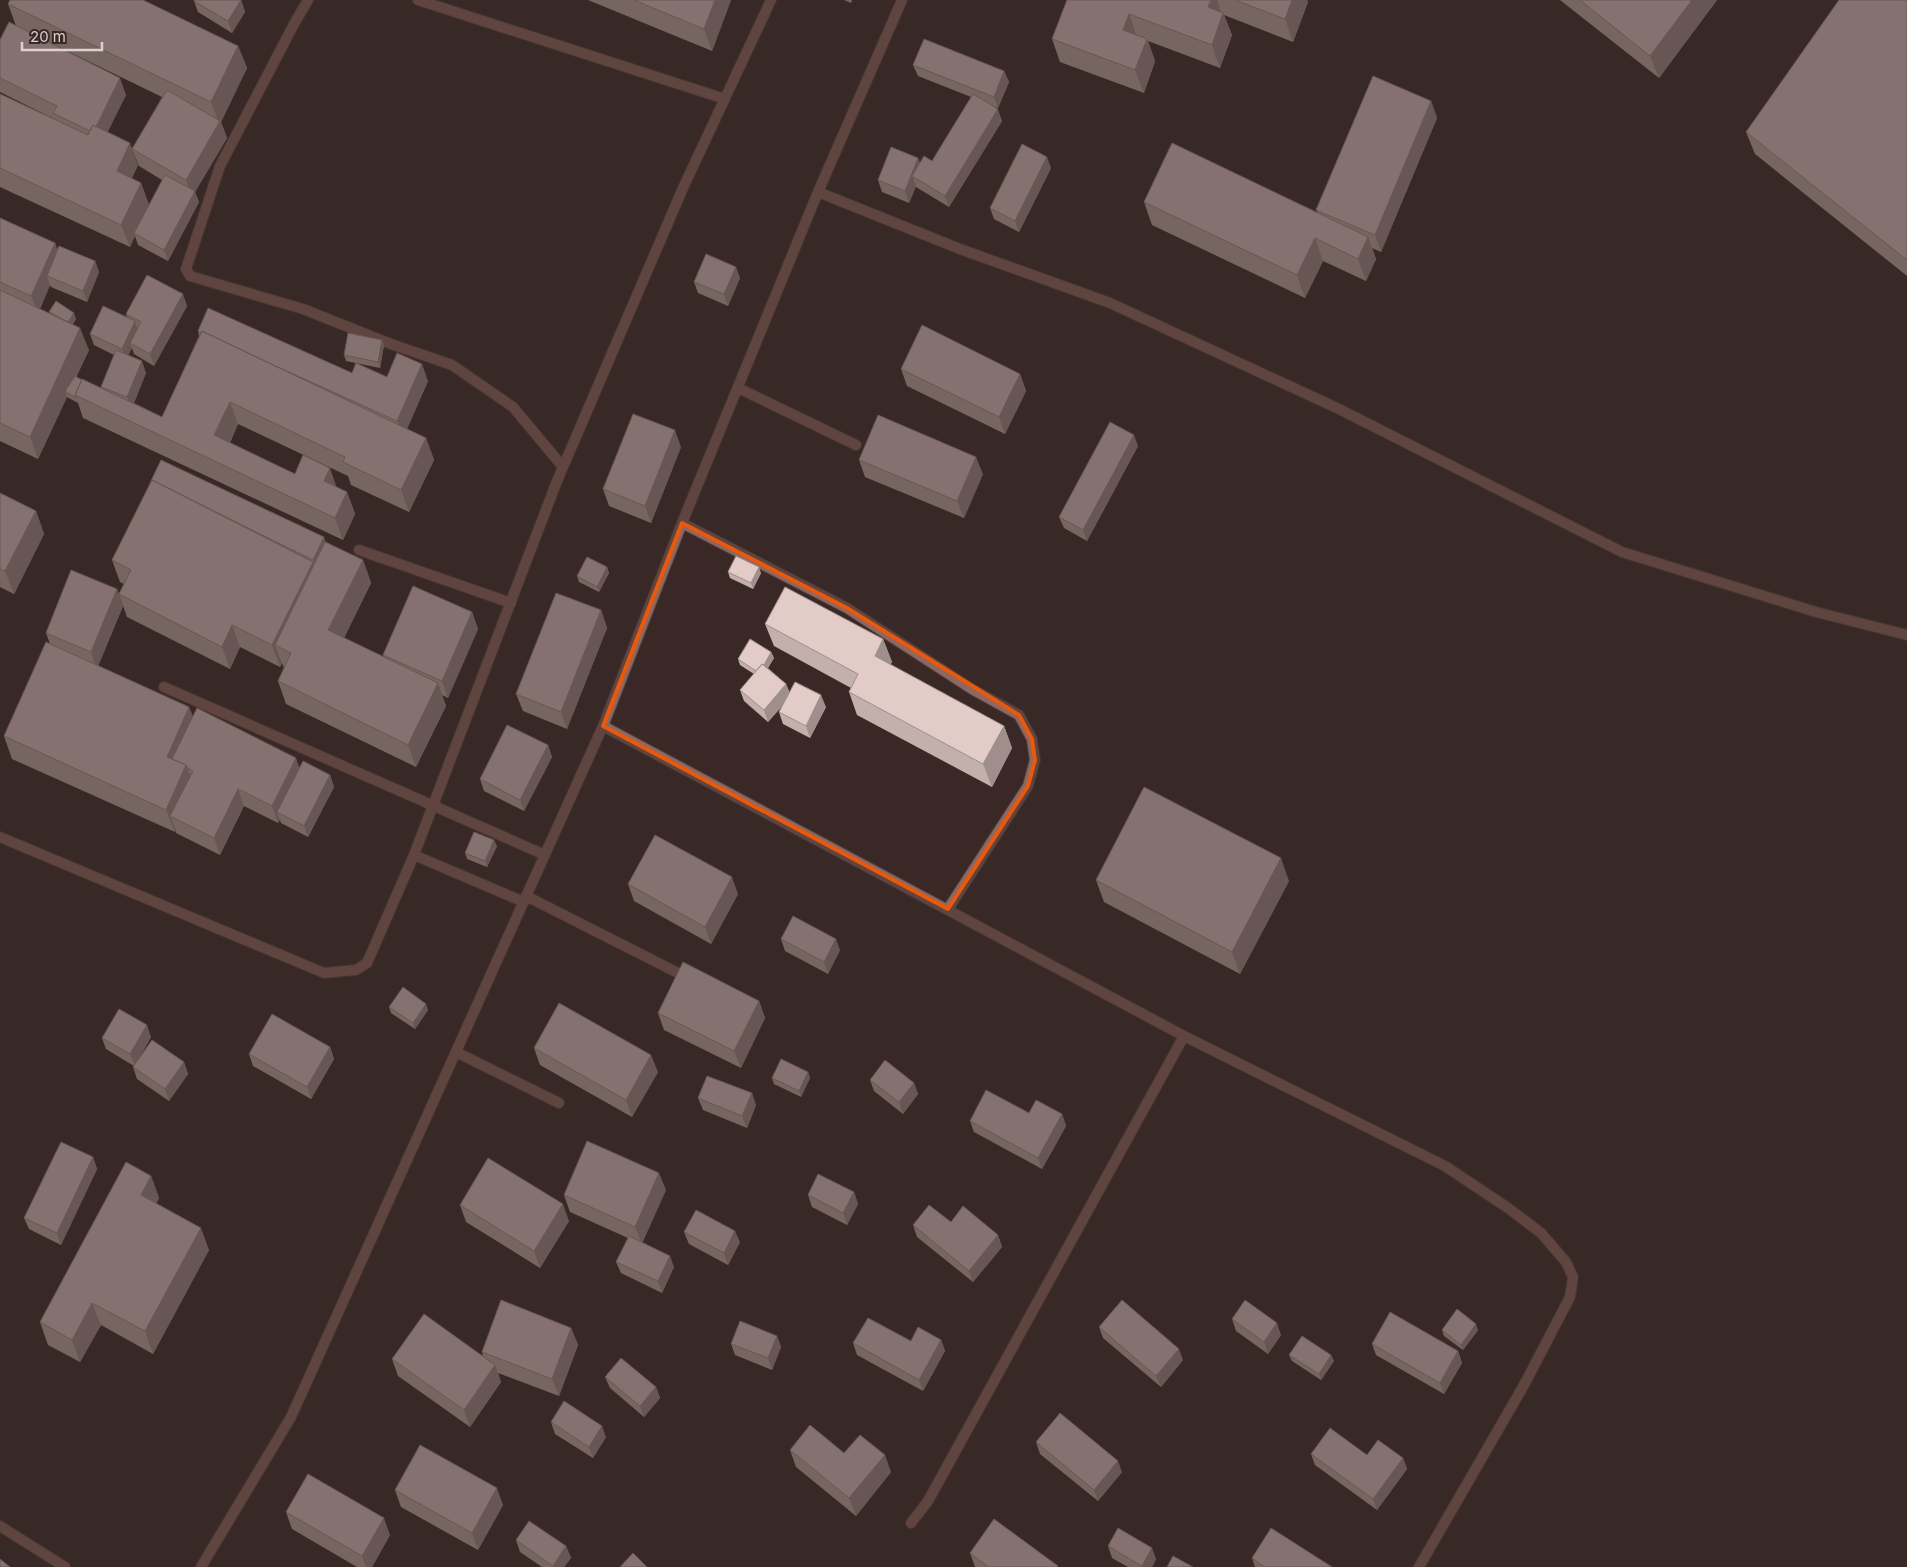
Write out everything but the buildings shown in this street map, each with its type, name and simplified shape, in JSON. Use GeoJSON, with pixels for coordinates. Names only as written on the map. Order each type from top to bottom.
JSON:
{"type":"FeatureCollection","features":[{"type":"Feature","properties":{"kind":"street"},"geometry":{"type":"LineString","coordinates":[[308,0],[220,166],[186,269],[190,276],[303,309],[391,344],[452,365],[513,407],[563,467]]}},
{"type":"Feature","properties":{"kind":"street"},"geometry":{"type":"LineString","coordinates":[[418,0],[725,99]]}},
{"type":"Feature","properties":{"kind":"street"},"geometry":{"type":"LineString","coordinates":[[0,837],[324,973],[356,970],[367,963],[414,854],[563,467],[683,188],[771,0]]}},
{"type":"Feature","properties":{"kind":"street"},"geometry":{"type":"LineString","coordinates":[[202,1567],[291,1417],[603,726],[682,523],[818,192],[902,0]]}},
{"type":"Feature","properties":{"kind":"street"},"geometry":{"type":"LineString","coordinates":[[818,192],[960,249],[1110,303],[1339,409],[1622,552],[1816,612],[1907,635]]}},
{"type":"Feature","properties":{"kind":"street"},"geometry":{"type":"LineString","coordinates":[[738,388],[856,445]]}},
{"type":"Feature","properties":{"kind":"street"},"geometry":{"type":"LineString","coordinates":[[682,523],[847,608],[972,689],[1019,715],[1032,739],[1034,760],[1028,786],[948,909]]}},
{"type":"Feature","properties":{"kind":"street"},"geometry":{"type":"LineString","coordinates":[[359,550],[511,603]]}},
{"type":"Feature","properties":{"kind":"street"},"geometry":{"type":"LineString","coordinates":[[164,687],[545,855]]}},
{"type":"Feature","properties":{"kind":"street"},"geometry":{"type":"LineString","coordinates":[[603,726],[1184,1036],[1445,1166],[1542,1233],[1566,1262],[1573,1277],[1570,1297],[1524,1384],[1419,1567]]}},
{"type":"Feature","properties":{"kind":"street"},"geometry":{"type":"LineString","coordinates":[[414,854],[525,899],[700,983]]}},
{"type":"Feature","properties":{"kind":"street"},"geometry":{"type":"LineString","coordinates":[[911,1523],[928,1501],[1184,1036]]}},
{"type":"Feature","properties":{"kind":"street"},"geometry":{"type":"LineString","coordinates":[[456,1052],[559,1103]]}},
{"type":"Feature","properties":{"kind":"street"},"geometry":{"type":"LineString","coordinates":[[0,1526],[65,1567]]}},
{"type":"Feature","properties":{"kind":"highlighted area"},"geometry":{"type":"Polygon","coordinates":[[[682,523],[847,608],[1019,715],[1032,739],[1035,760],[1028,786],[948,909],[603,726],[682,523]]]}}]}
